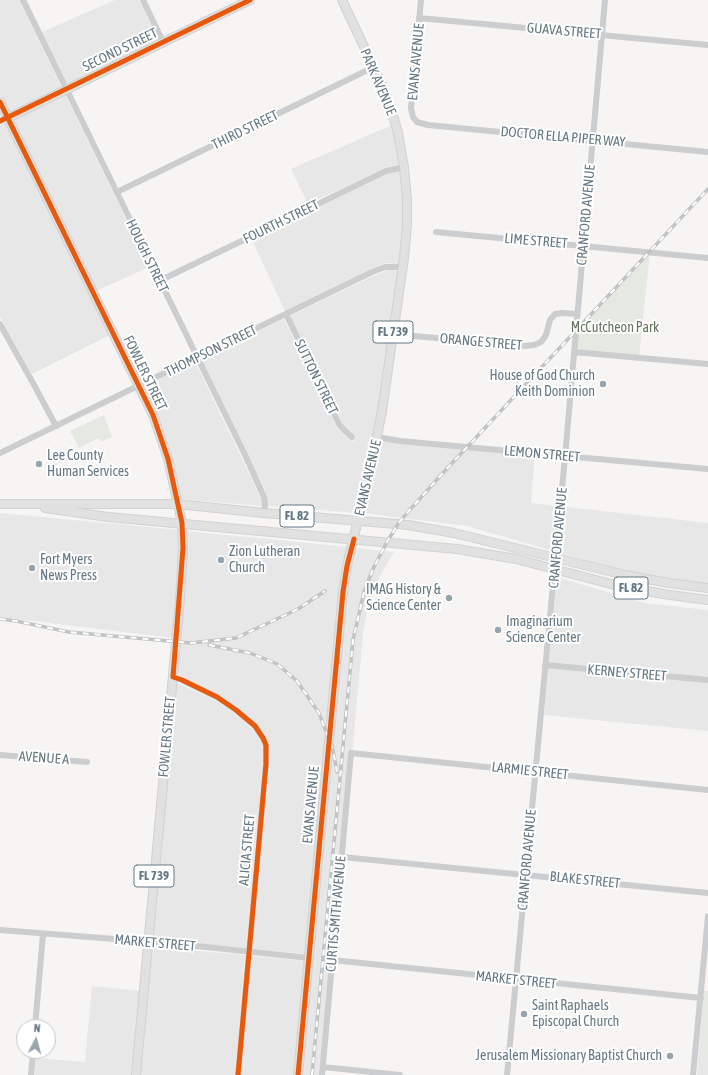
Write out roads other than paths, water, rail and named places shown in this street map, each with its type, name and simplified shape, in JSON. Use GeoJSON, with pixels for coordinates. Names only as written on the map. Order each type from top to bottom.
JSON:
{"type":"FeatureCollection","features":[{"type":"Feature","properties":{"kind":"main road","name":"SECOND STREET"},"geometry":{"type":"LineString","coordinates":[[4,120],[250,0]]}},
{"type":"Feature","properties":{"kind":"main road","name":"PARK AVENUE"},"geometry":{"type":"LineString","coordinates":[[342,0],[374,67],[391,109],[398,133],[404,167]]}},
{"type":"Feature","properties":{"kind":"main road","name":"FOWLER STREET"},"geometry":{"type":"LineString","coordinates":[[0,102],[4,120],[153,415],[168,459],[182,523],[183,548],[173,677],[136,1075]]}},
{"type":"Feature","properties":{"kind":"main road","name":"EVANS AVENUE"},"geometry":{"type":"LineString","coordinates":[[298,1075],[343,592],[347,566],[377,437],[386,386],[407,225],[407,200],[404,167]]}},
{"type":"Feature","properties":{"kind":"main road","name":"FL 82"},"geometry":{"type":"LineString","coordinates":[[0,504],[177,504],[420,526],[454,532],[625,575],[708,588]]}},
{"type":"Feature","properties":{"kind":"main road"},"geometry":{"type":"LineString","coordinates":[[82,514],[83,509],[89,507],[139,507],[149,504]]}},
{"type":"Feature","properties":{"kind":"main road","name":"FL 82"},"geometry":{"type":"LineString","coordinates":[[22,505],[108,517],[457,549],[493,554],[611,584],[663,594],[708,600]]}},
{"type":"Feature","properties":{"kind":"street","name":"HOUGH STREET"},"geometry":{"type":"LineString","coordinates":[[24,0],[264,496],[264,513]]}},
{"type":"Feature","properties":{"kind":"street"},"geometry":{"type":"LineString","coordinates":[[143,0],[163,42]]}},
{"type":"Feature","properties":{"kind":"street","name":"EVANS AVENUE"},"geometry":{"type":"LineString","coordinates":[[417,122],[413,117],[411,108],[421,0]]}},
{"type":"Feature","properties":{"kind":"street","name":"CRANFORD AVENUE"},"geometry":{"type":"LineString","coordinates":[[507,1075],[555,558],[566,457],[605,0]]}},
{"type":"Feature","properties":{"kind":"street","name":"GUAVA STREET"},"geometry":{"type":"LineString","coordinates":[[420,18],[708,44]]}},
{"type":"Feature","properties":{"kind":"street","name":"THIRD STREET"},"geometry":{"type":"LineString","coordinates":[[117,192],[374,67]]}},
{"type":"Feature","properties":{"kind":"street","name":"DOCTOR ELLA PIPER WAY"},"geometry":{"type":"LineString","coordinates":[[417,122],[428,125],[708,152]]}},
{"type":"Feature","properties":{"kind":"street","name":"FOURTH STREET"},"geometry":{"type":"LineString","coordinates":[[159,281],[379,174],[392,169],[404,167]]}},
{"type":"Feature","properties":{"kind":"street","name":"LIME STREET"},"geometry":{"type":"LineString","coordinates":[[436,232],[708,258]]}},
{"type":"Feature","properties":{"kind":"street","name":"THOMPSON STREET"},"geometry":{"type":"LineString","coordinates":[[0,453],[372,272],[385,267],[402,267]]}},
{"type":"Feature","properties":{"kind":"street","name":"SUTTON STREET"},"geometry":{"type":"LineString","coordinates":[[286,314],[339,424],[352,437]]}},
{"type":"Feature","properties":{"kind":"street","name":"ORANGE STREET"},"geometry":{"type":"LineString","coordinates":[[414,336],[525,346],[534,345],[541,342],[546,335],[550,320],[555,314],[577,314]]}},
{"type":"Feature","properties":{"kind":"street"},"geometry":{"type":"LineString","coordinates":[[0,324],[34,383],[56,426]]}},
{"type":"Feature","properties":{"kind":"street"},"geometry":{"type":"LineString","coordinates":[[574,352],[708,364]]}},
{"type":"Feature","properties":{"kind":"street","name":"LEMON STREET"},"geometry":{"type":"LineString","coordinates":[[377,437],[400,441],[708,469]]}},
{"type":"Feature","properties":{"kind":"street","name":"KERNEY STREET"},"geometry":{"type":"LineString","coordinates":[[545,665],[708,680]]}},
{"type":"Feature","properties":{"kind":"street","name":"ALICIA STREET"},"geometry":{"type":"LineString","coordinates":[[173,677],[216,697],[236,710],[255,726],[266,745],[266,764],[238,1075]]}},
{"type":"Feature","properties":{"kind":"street","name":"LARMIE STREET"},"geometry":{"type":"LineString","coordinates":[[351,753],[708,790]]}},
{"type":"Feature","properties":{"kind":"street","name":"CURTIS SMITH AVENUE"},"geometry":{"type":"LineString","coordinates":[[322,1075],[351,753]]}},
{"type":"Feature","properties":{"kind":"street","name":"AVENUE A"},"geometry":{"type":"LineString","coordinates":[[0,755],[88,762]]}},
{"type":"Feature","properties":{"kind":"street","name":"BLAKE STREET"},"geometry":{"type":"LineString","coordinates":[[342,857],[708,893]]}},
{"type":"Feature","properties":{"kind":"street"},"geometry":{"type":"LineString","coordinates":[[693,1075],[708,916]]}},
{"type":"Feature","properties":{"kind":"street","name":"MARKET STREET"},"geometry":{"type":"LineString","coordinates":[[0,930],[309,958]]}},
{"type":"Feature","properties":{"kind":"street"},"geometry":{"type":"LineString","coordinates":[[36,1019],[43,934]]}},
{"type":"Feature","properties":{"kind":"street","name":"MARKET STREET"},"geometry":{"type":"LineString","coordinates":[[332,960],[700,998]]}},
{"type":"Feature","properties":{"kind":"street"},"geometry":{"type":"LineString","coordinates":[[31,1075],[32,1059]]}},
{"type":"Feature","properties":{"kind":"street"},"geometry":{"type":"LineString","coordinates":[[323,1067],[400,1075]]}},
{"type":"Feature","properties":{"kind":"railway"},"geometry":{"type":"LineString","coordinates":[[312,1075],[353,640],[364,592],[373,569],[387,542],[407,513],[708,189]]}},
{"type":"Feature","properties":{"kind":"railway"},"geometry":{"type":"LineString","coordinates":[[0,619],[69,632],[191,643],[236,638],[298,609],[325,591]]}},
{"type":"Feature","properties":{"kind":"railway"},"geometry":{"type":"LineString","coordinates":[[209,645],[250,653],[265,659],[277,664],[297,681],[319,713],[333,750],[337,772]]}},
{"type":"Feature","properties":{"kind":"place","name":"House of God Church Keith Dominion"},"geometry":{"type":"Point","coordinates":[603,384]}},
{"type":"Feature","properties":{"kind":"place","name":"Lee County Human Services"},"geometry":{"type":"Point","coordinates":[39,464]}},
{"type":"Feature","properties":{"kind":"place","name":"Zion Lutheran Church"},"geometry":{"type":"Point","coordinates":[221,560]}},
{"type":"Feature","properties":{"kind":"place","name":"Fort Myers News Press"},"geometry":{"type":"Point","coordinates":[32,568]}},
{"type":"Feature","properties":{"kind":"place","name":"IMAG History & Science Center"},"geometry":{"type":"Point","coordinates":[449,598]}},
{"type":"Feature","properties":{"kind":"place","name":"Imaginarium Science Center"},"geometry":{"type":"Point","coordinates":[498,630]}},
{"type":"Feature","properties":{"kind":"place","name":"Saint Raphaels Episcopal Church"},"geometry":{"type":"Point","coordinates":[524,1014]}},
{"type":"Feature","properties":{"kind":"place","name":"Jerusalem Missionary Baptist Church"},"geometry":{"type":"Point","coordinates":[670,1056]}},
{"type":"Feature","properties":{"kind":"park label","name":"McCutcheon Park"},"geometry":{"type":"Point","coordinates":[615,328]}}]}
